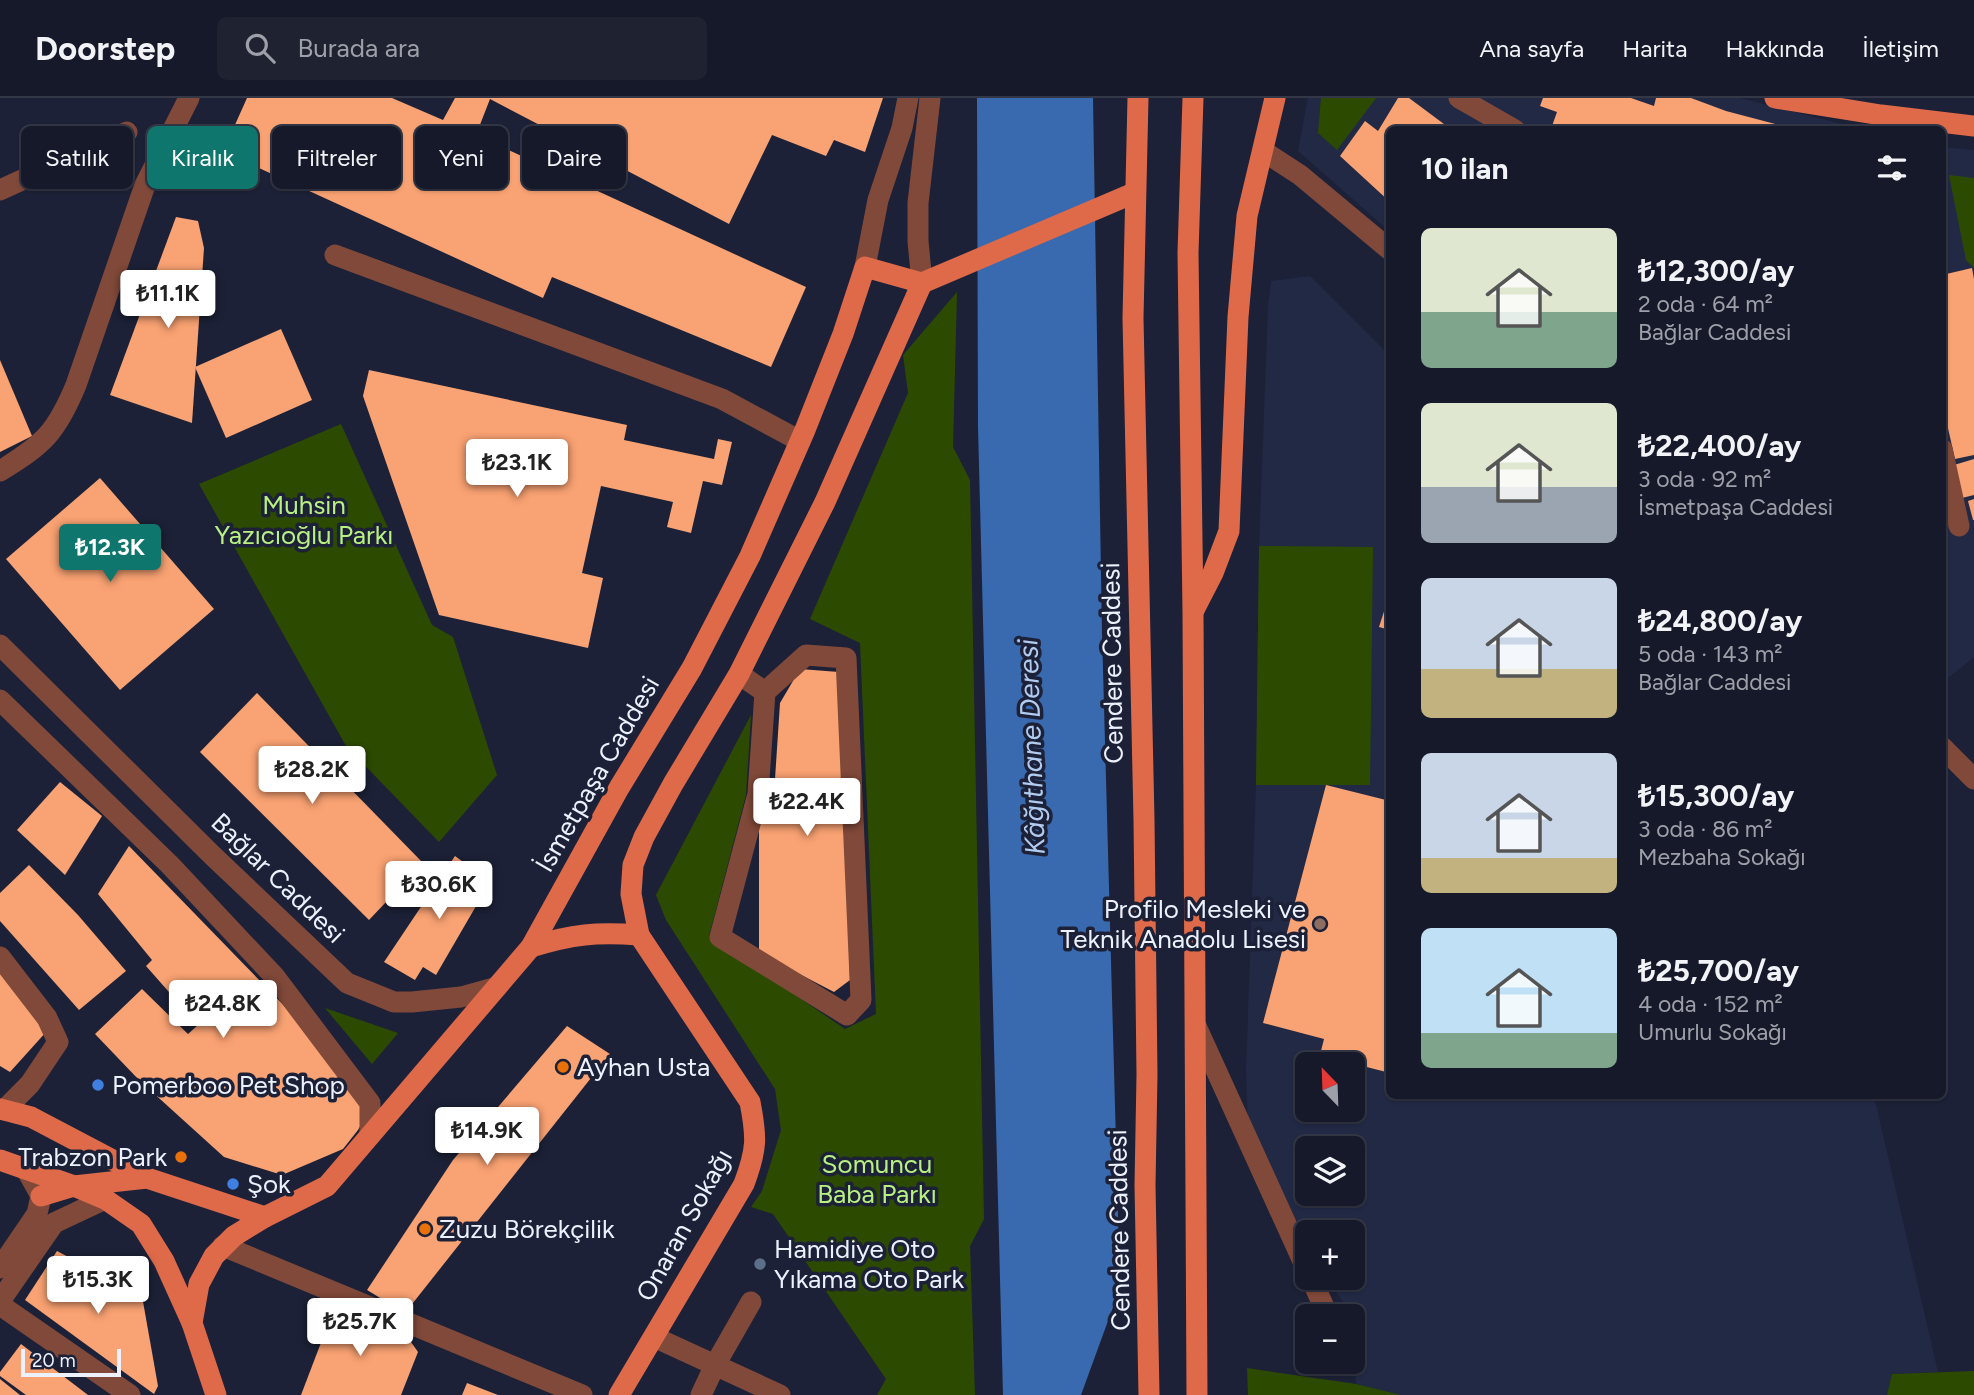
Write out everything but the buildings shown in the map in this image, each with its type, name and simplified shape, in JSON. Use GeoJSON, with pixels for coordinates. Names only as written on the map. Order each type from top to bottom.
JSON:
{"type":"FeatureCollection","features":[{"type":"Feature","properties":{"kind":"main road","name":"Cendere Caddesi"},"geometry":{"type":"LineString","coordinates":[[1138,98],[1133,318],[1147,1075],[1145,1185],[1149,1395]]}},
{"type":"Feature","properties":{"kind":"main road"},"geometry":{"type":"LineString","coordinates":[[1193,98],[1188,253],[1193,612],[1197,1395]]}},
{"type":"Feature","properties":{"kind":"main road"},"geometry":{"type":"LineString","coordinates":[[1193,612],[1213,573],[1228,531],[1238,317],[1247,216],[1275,98]]}},
{"type":"Feature","properties":{"kind":"main road"},"geometry":{"type":"LineString","coordinates":[[1775,98],[1882,122],[1974,126]]}},
{"type":"Feature","properties":{"kind":"main road"},"geometry":{"type":"LineString","coordinates":[[865,267],[922,283],[1135,193]]}},
{"type":"Feature","properties":{"kind":"main road","name":"İsmetpaşa Caddesi"},"geometry":{"type":"LineString","coordinates":[[223,1246],[265,1217],[327,1186],[531,947],[619,788],[692,667],[750,556],[843,334],[865,267]]}},
{"type":"Feature","properties":{"kind":"main road"},"geometry":{"type":"LineString","coordinates":[[531,947],[565,936],[599,932],[639,935],[631,894],[633,866],[644,837],[740,674],[825,502],[922,283]]}},
{"type":"Feature","properties":{"kind":"main road","name":"Onaran Sokağı"},"geometry":{"type":"LineString","coordinates":[[619,1395],[744,1184],[755,1154],[756,1132],[750,1102],[639,935]]}},
{"type":"Feature","properties":{"kind":"main road"},"geometry":{"type":"LineString","coordinates":[[2,1109],[31,1117],[147,1178],[265,1217]]}},
{"type":"Feature","properties":{"kind":"main road"},"geometry":{"type":"LineString","coordinates":[[0,1160],[105,1199],[141,1223],[164,1261],[192,1323],[216,1395]]}},
{"type":"Feature","properties":{"kind":"main road"},"geometry":{"type":"LineString","coordinates":[[41,1196],[74,1186],[147,1178]]}},
{"type":"Feature","properties":{"kind":"main road"},"geometry":{"type":"LineString","coordinates":[[192,1323],[199,1284],[214,1256],[223,1246]]}},
{"type":"Feature","properties":{"kind":"street"},"geometry":{"type":"LineString","coordinates":[[0,471],[41,444],[66,410],[145,185],[189,98]]}},
{"type":"Feature","properties":{"kind":"street"},"geometry":{"type":"LineString","coordinates":[[865,267],[878,200],[902,128],[908,98]]}},
{"type":"Feature","properties":{"kind":"street"},"geometry":{"type":"LineString","coordinates":[[922,283],[918,203],[930,98]]}},
{"type":"Feature","properties":{"kind":"street"},"geometry":{"type":"LineString","coordinates":[[1459,98],[1508,126]]}},
{"type":"Feature","properties":{"kind":"street"},"geometry":{"type":"LineString","coordinates":[[1263,151],[1300,175],[1386,247]]}},
{"type":"Feature","properties":{"kind":"street"},"geometry":{"type":"LineString","coordinates":[[0,190],[21,180]]}},
{"type":"Feature","properties":{"kind":"street"},"geometry":{"type":"LineString","coordinates":[[335,255],[722,399],[800,441]]}},
{"type":"Feature","properties":{"kind":"street"},"geometry":{"type":"LineString","coordinates":[[1946,467],[1959,526]]}},
{"type":"Feature","properties":{"kind":"street","name":"Bağlar Caddesi"},"geometry":{"type":"LineString","coordinates":[[0,645],[213,856],[347,983],[394,1002],[461,997],[497,987]]}},
{"type":"Feature","properties":{"kind":"street"},"geometry":{"type":"LineString","coordinates":[[806,655],[846,658],[861,1000],[847,1015],[720,937],[758,793],[765,692],[806,655]]}},
{"type":"Feature","properties":{"kind":"street"},"geometry":{"type":"LineString","coordinates":[[740,674],[765,692]]}},
{"type":"Feature","properties":{"kind":"street"},"geometry":{"type":"LineString","coordinates":[[0,700],[170,865],[275,977],[370,1102],[370,1135]]}},
{"type":"Feature","properties":{"kind":"street"},"geometry":{"type":"LineString","coordinates":[[1946,751],[1974,779]]}},
{"type":"Feature","properties":{"kind":"street"},"geometry":{"type":"LineString","coordinates":[[0,957],[47,1018],[58,1042],[30,1084],[2,1109]]}},
{"type":"Feature","properties":{"kind":"street"},"geometry":{"type":"LineString","coordinates":[[1196,1026],[1295,1244]]}},
{"type":"Feature","properties":{"kind":"street"},"geometry":{"type":"LineString","coordinates":[[0,1268],[37,1214],[41,1196],[26,1169]]}},
{"type":"Feature","properties":{"kind":"street"},"geometry":{"type":"LineString","coordinates":[[105,1199],[54,1223],[0,1303],[130,1395]]}},
{"type":"Feature","properties":{"kind":"street"},"geometry":{"type":"LineString","coordinates":[[223,1246],[582,1395]]}},
{"type":"Feature","properties":{"kind":"street"},"geometry":{"type":"LineString","coordinates":[[701,1395],[751,1302]]}},
{"type":"Feature","properties":{"kind":"street"},"geometry":{"type":"LineString","coordinates":[[654,1337],[780,1395]]}},
{"type":"Feature","properties":{"kind":"shaded area"},"geometry":{"type":"Polygon","coordinates":[[[1308,98],[1610,98],[1628,106],[1632,98],[1740,98],[1850,126],[1386,126],[1386,228],[1298,151],[1308,98]]]}},
{"type":"Feature","properties":{"kind":"shaded area"},"geometry":{"type":"Polygon","coordinates":[[[1946,147],[1974,150],[1974,657],[1946,680],[1946,147]]]}},
{"type":"Feature","properties":{"kind":"shaded area","name":"Profilo Mesleki ve Teknik Anadolu Lisesi"},"geometry":{"type":"Polygon","coordinates":[[[1310,276],[1386,352],[1386,1099],[1875,1099],[1938,1372],[1892,1374],[1887,1395],[1401,1395],[1356,1384],[1356,1374],[1365,1374],[1365,1304],[1344,1304],[1335,1290],[1365,1290],[1365,1220],[1295,1220],[1295,1226],[1248,1134],[1246,1070],[1256,785],[1259,546],[1271,281],[1310,276]]]}},
{"type":"Feature","properties":{"kind":"green space"},"geometry":{"type":"Polygon","coordinates":[[[1321,98],[1376,98],[1337,150],[1318,133],[1321,98]]]}},
{"type":"Feature","properties":{"kind":"green space"},"geometry":{"type":"Polygon","coordinates":[[[1949,175],[1974,178],[1974,268],[1966,260],[1949,175]]]}},
{"type":"Feature","properties":{"kind":"green space","name":"Somuncu Baba Parkı"},"geometry":{"type":"Polygon","coordinates":[[[957,292],[953,447],[970,480],[984,1219],[970,1246],[975,1395],[877,1395],[886,1379],[773,1214],[751,1207],[762,1191],[781,1130],[775,1089],[666,920],[656,895],[751,715],[746,795],[709,936],[845,1029],[876,1014],[860,643],[810,619],[908,393],[903,355],[957,292]]]}},
{"type":"Feature","properties":{"kind":"green space","name":"Muhsin Yazıcıoğlu Parkı"},"geometry":{"type":"Polygon","coordinates":[[[341,424],[432,625],[453,637],[497,775],[439,842],[346,746],[199,484],[341,424]]]}},
{"type":"Feature","properties":{"kind":"green space"},"geometry":{"type":"Polygon","coordinates":[[[1259,546],[1373,547],[1370,785],[1256,785],[1259,546]]]}},
{"type":"Feature","properties":{"kind":"green space"},"geometry":{"type":"Polygon","coordinates":[[[325,1008],[398,1033],[372,1064],[325,1008]]]}},
{"type":"Feature","properties":{"kind":"green space"},"geometry":{"type":"Polygon","coordinates":[[[1247,1368],[1356,1384],[1401,1395],[1248,1395],[1247,1368]]]}},
{"type":"Feature","properties":{"kind":"green space"},"geometry":{"type":"Polygon","coordinates":[[[1974,1371],[1974,1395],[1887,1395],[1892,1374],[1974,1371]]]}},
{"type":"Feature","properties":{"kind":"water","name":"Kâğıthane Deresi"},"geometry":{"type":"Polygon","coordinates":[[[977,98],[1093,98],[1102,633],[1120,1288],[1081,1395],[1003,1395],[978,427],[977,98]]]}},
{"type":"Feature","properties":{"kind":"place","name":"Profilo Mesleki ve Teknik Anadolu Lisesi"},"geometry":{"type":"Point","coordinates":[1320,924]}},
{"type":"Feature","properties":{"kind":"place","name":"Ayhan Usta"},"geometry":{"type":"Point","coordinates":[563,1067]}},
{"type":"Feature","properties":{"kind":"place","name":"Pomerboo Pet Shop"},"geometry":{"type":"Point","coordinates":[98,1085]}},
{"type":"Feature","properties":{"kind":"place","name":"Trabzon Park"},"geometry":{"type":"Point","coordinates":[181,1157]}},
{"type":"Feature","properties":{"kind":"place","name":"Şok"},"geometry":{"type":"Point","coordinates":[233,1184]}},
{"type":"Feature","properties":{"kind":"place","name":"Zuzu Börekçilik"},"geometry":{"type":"Point","coordinates":[425,1229]}},
{"type":"Feature","properties":{"kind":"place","name":"Hamidiye Oto Yıkama Oto Park"},"geometry":{"type":"Point","coordinates":[760,1264]}}]}
